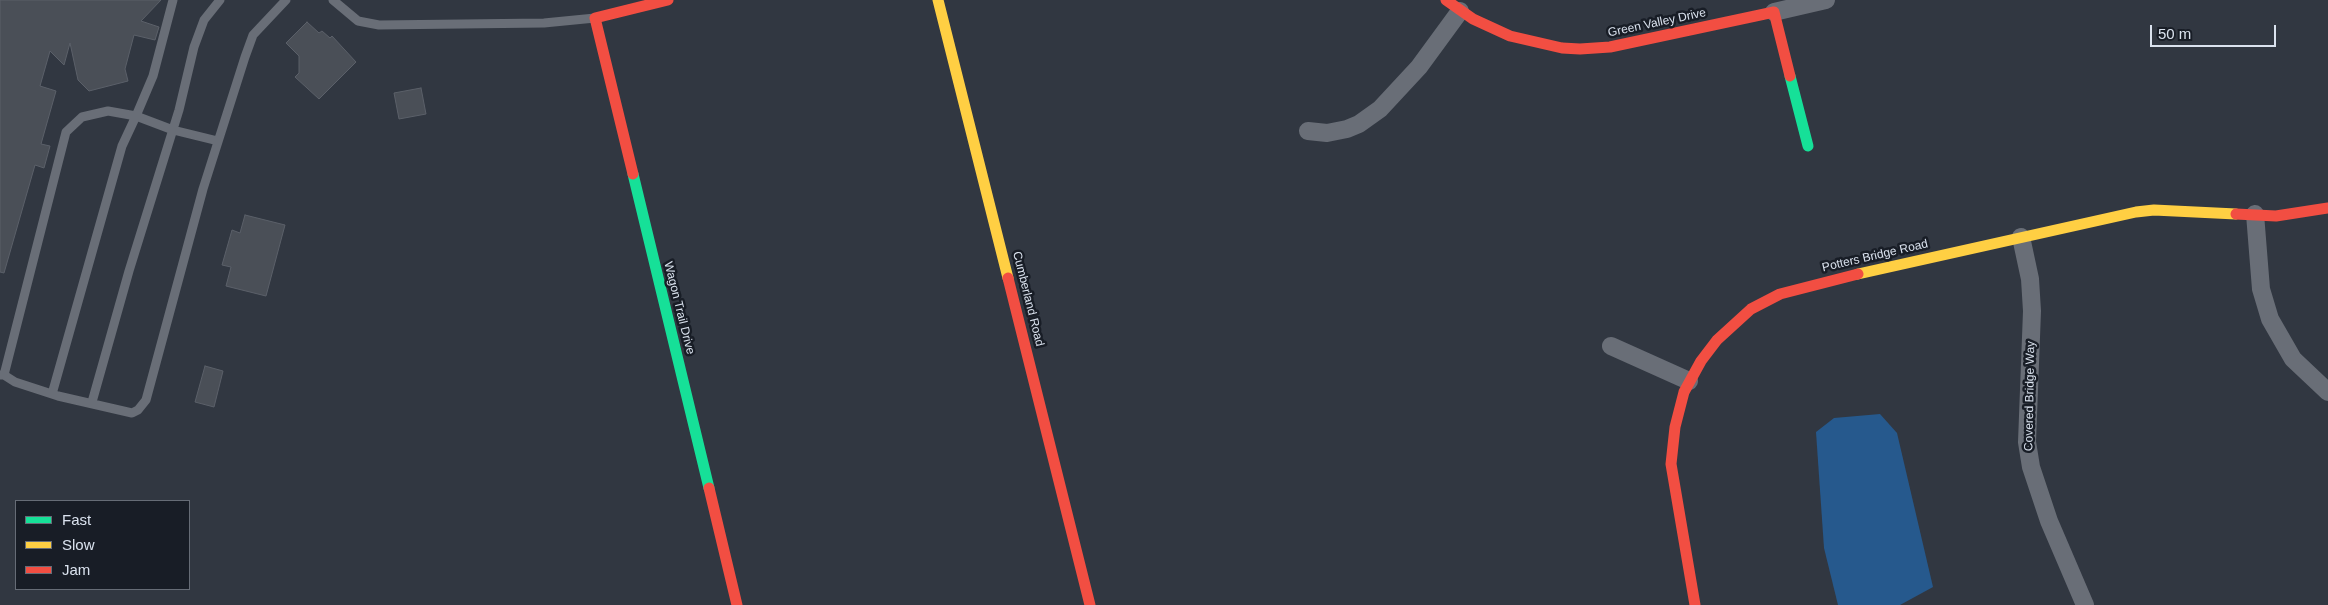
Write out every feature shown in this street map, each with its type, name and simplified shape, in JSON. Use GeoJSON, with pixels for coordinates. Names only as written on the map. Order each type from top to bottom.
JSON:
{"type":"FeatureCollection","features":[{"type":"Feature","properties":{"kind":"street"},"geometry":{"type":"LineString","coordinates":[[595,18],[668,0]]}},
{"type":"Feature","properties":{"kind":"street","name":"Cumberland Road"},"geometry":{"type":"LineString","coordinates":[[938,0],[1090,605]]}},
{"type":"Feature","properties":{"kind":"street","name":"Green Valley Drive"},"geometry":{"type":"LineString","coordinates":[[1446,0],[1460,11],[1510,36],[1562,48],[1580,49],[1610,47],[1774,12]]}},
{"type":"Feature","properties":{"kind":"street"},"geometry":{"type":"LineString","coordinates":[[1808,146],[1774,12],[1826,0]]}},
{"type":"Feature","properties":{"kind":"street"},"geometry":{"type":"LineString","coordinates":[[1308,131],[1327,133],[1347,129],[1359,124],[1380,109],[1419,67],[1460,11]]}},
{"type":"Feature","properties":{"kind":"street","name":"Wagon Trail Drive"},"geometry":{"type":"LineString","coordinates":[[595,18],[737,605]]}},
{"type":"Feature","properties":{"kind":"street","name":"Potters Bridge Road"},"geometry":{"type":"LineString","coordinates":[[1695,605],[1671,464],[1675,427],[1689,381],[1717,340],[1751,309],[1780,294],[1835,279],[2136,212],[2154,210],[2276,216],[2328,208]]}},
{"type":"Feature","properties":{"kind":"street"},"geometry":{"type":"LineString","coordinates":[[2256,214],[2261,288],[2270,319],[2293,359],[2328,392]]}},
{"type":"Feature","properties":{"kind":"street","name":"Covered Bridge Way"},"geometry":{"type":"LineString","coordinates":[[2021,237],[2030,279],[2032,311],[2028,442],[2031,467],[2049,521],[2085,605]]}},
{"type":"Feature","properties":{"kind":"street"},"geometry":{"type":"LineString","coordinates":[[1611,346],[1689,381]]}},
{"type":"Feature","properties":{"kind":"lane"},"geometry":{"type":"LineString","coordinates":[[52,394],[122,146],[153,76],[173,0]]}},
{"type":"Feature","properties":{"kind":"lane"},"geometry":{"type":"LineString","coordinates":[[92,402],[173,130],[194,47],[204,20],[220,0]]}},
{"type":"Feature","properties":{"kind":"lane"},"geometry":{"type":"LineString","coordinates":[[218,141],[173,130],[136,116],[108,111],[82,117],[73,123],[66,132],[2,375],[15,382],[52,394],[132,413],[138,410],[146,400],[200,199],[253,35],[286,0]]}},
{"type":"Feature","properties":{"kind":"lane"},"geometry":{"type":"LineString","coordinates":[[333,0],[358,21],[379,25],[544,23],[595,18]]}},
{"type":"Feature","properties":{"kind":"water"},"geometry":{"type":"Polygon","coordinates":[[[1880,414],[1897,433],[1933,587],[1900,605],[1838,605],[1824,548],[1816,432],[1834,418],[1880,414]]]}},
{"type":"Feature","properties":{"kind":"building"},"geometry":{"type":"Polygon","coordinates":[[[0,0],[161,0],[141,21],[159,27],[155,40],[134,35],[125,69],[128,81],[89,91],[78,80],[70,43],[64,65],[50,51],[40,86],[56,91],[41,144],[50,146],[44,168],[35,165],[4,273],[0,272],[0,0]]]}},
{"type":"Feature","properties":{"kind":"building"},"geometry":{"type":"Polygon","coordinates":[[[307,22],[319,33],[322,31],[330,38],[332,36],[356,62],[319,99],[295,77],[299,73],[299,56],[286,43],[307,22]]]}},
{"type":"Feature","properties":{"kind":"building"},"geometry":{"type":"Polygon","coordinates":[[[421,88],[426,114],[399,119],[394,93],[421,88]]]}},
{"type":"Feature","properties":{"kind":"building"},"geometry":{"type":"Polygon","coordinates":[[[245,215],[285,225],[266,296],[226,286],[231,267],[222,265],[232,230],[240,233],[245,215]]]}},
{"type":"Feature","properties":{"kind":"building"},"geometry":{"type":"Polygon","coordinates":[[[205,366],[223,371],[214,407],[195,402],[205,366]]]}},
{"type":"Feature","properties":{"kind":"traffic: fast"},"geometry":{"type":"LineString","coordinates":[[1790,76],[1808,146]]}},
{"type":"Feature","properties":{"kind":"traffic: fast"},"geometry":{"type":"LineString","coordinates":[[633,174],[709,488]]}},
{"type":"Feature","properties":{"kind":"traffic: slow"},"geometry":{"type":"LineString","coordinates":[[938,0],[1008,278]]}},
{"type":"Feature","properties":{"kind":"traffic: slow"},"geometry":{"type":"LineString","coordinates":[[1858,274],[2136,212],[2154,210],[2236,214]]}},
{"type":"Feature","properties":{"kind":"traffic: jam"},"geometry":{"type":"LineString","coordinates":[[633,174],[595,18],[668,0]]}},
{"type":"Feature","properties":{"kind":"traffic: jam"},"geometry":{"type":"LineString","coordinates":[[1446,0],[1473,19],[1510,36],[1562,48],[1580,49],[1610,47],[1774,12],[1790,76]]}},
{"type":"Feature","properties":{"kind":"traffic: jam"},"geometry":{"type":"LineString","coordinates":[[2236,214],[2276,216],[2328,208]]}},
{"type":"Feature","properties":{"kind":"traffic: jam"},"geometry":{"type":"LineString","coordinates":[[1695,605],[1671,464],[1675,427],[1684,392],[1701,361],[1717,340],[1751,309],[1780,294],[1858,274]]}},
{"type":"Feature","properties":{"kind":"traffic: jam"},"geometry":{"type":"LineString","coordinates":[[1008,278],[1090,605]]}},
{"type":"Feature","properties":{"kind":"traffic: jam"},"geometry":{"type":"LineString","coordinates":[[709,488],[737,605]]}}]}
